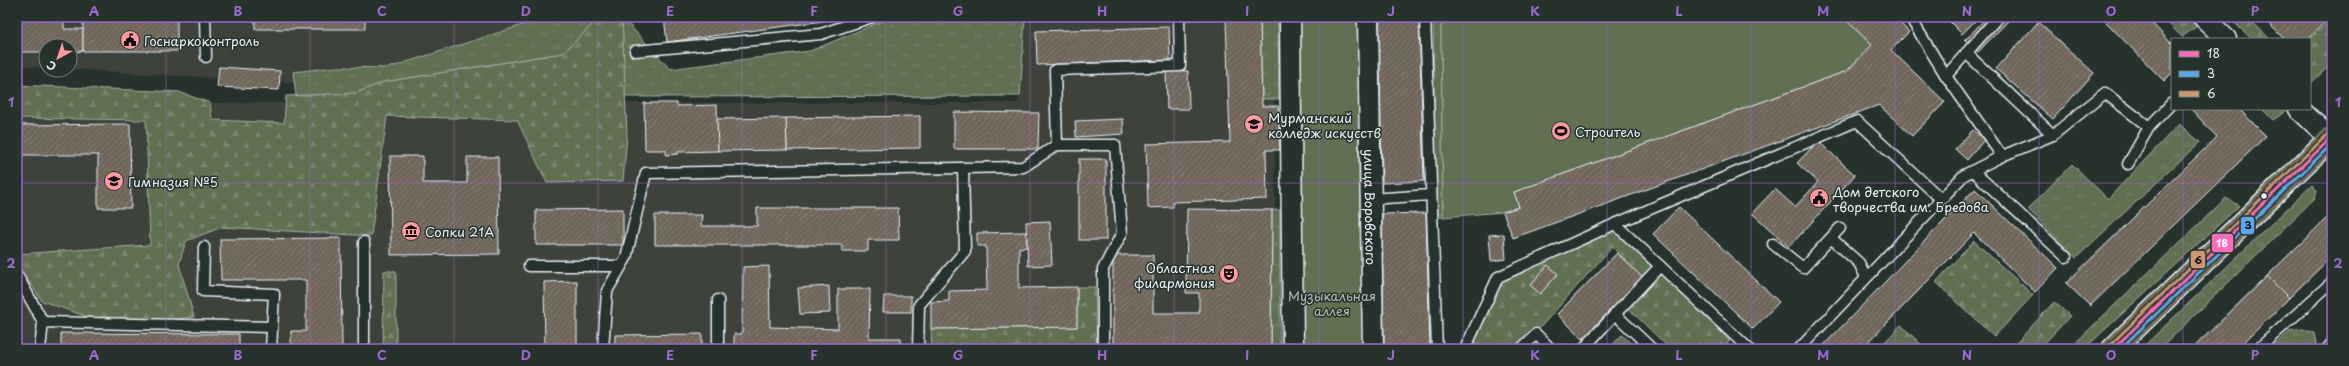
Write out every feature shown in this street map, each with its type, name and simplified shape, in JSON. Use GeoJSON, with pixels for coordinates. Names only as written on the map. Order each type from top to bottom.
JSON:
{"type":"FeatureCollection","features":[{"type":"Feature","properties":{"kind":"main road"},"geometry":{"type":"LineString","coordinates":[[2113,349],[2332,138]]}},
{"type":"Feature","properties":{"kind":"street"},"geometry":{"type":"LineString","coordinates":[[1290,17],[1293,349]]}},
{"type":"Feature","properties":{"kind":"street","name":"улица Воровского"},"geometry":{"type":"LineString","coordinates":[[1368,17],[1373,349]]}},
{"type":"Feature","properties":{"kind":"street"},"geometry":{"type":"LineString","coordinates":[[2203,17],[2225,38]]}},
{"type":"Feature","properties":{"kind":"street"},"geometry":{"type":"LineString","coordinates":[[2300,110],[2332,138]]}},
{"type":"Feature","properties":{"kind":"lane"},"geometry":{"type":"LineString","coordinates":[[205,17],[206,57]]}},
{"type":"Feature","properties":{"kind":"lane"},"geometry":{"type":"LineString","coordinates":[[635,51],[821,34],[872,17]]}},
{"type":"Feature","properties":{"kind":"lane"},"geometry":{"type":"LineString","coordinates":[[1057,146],[1055,70],[1180,66],[1178,17]]}},
{"type":"Feature","properties":{"kind":"lane"},"geometry":{"type":"LineString","coordinates":[[1425,17],[1437,349]]}},
{"type":"Feature","properties":{"kind":"lane"},"geometry":{"type":"LineString","coordinates":[[1910,17],[1946,76],[2002,156]]}},
{"type":"Feature","properties":{"kind":"lane"},"geometry":{"type":"LineString","coordinates":[[1946,76],[1998,17]]}},
{"type":"Feature","properties":{"kind":"lane"},"geometry":{"type":"LineString","coordinates":[[1966,53],[2053,135]]}},
{"type":"Feature","properties":{"kind":"lane"},"geometry":{"type":"LineString","coordinates":[[1798,349],[1964,175],[2002,156],[2053,135],[2105,93],[2149,127]]}},
{"type":"Feature","properties":{"kind":"lane"},"geometry":{"type":"LineString","coordinates":[[2128,164],[2149,127],[2171,104]]}},
{"type":"Feature","properties":{"kind":"lane"},"geometry":{"type":"LineString","coordinates":[[1465,349],[1498,277],[1615,224],[1857,121],[1941,199]]}},
{"type":"Feature","properties":{"kind":"lane"},"geometry":{"type":"LineString","coordinates":[[603,349],[607,291],[626,258],[646,173],[1023,167],[1057,146],[1115,145],[1122,233],[1103,269],[1103,349]]}},
{"type":"Feature","properties":{"kind":"lane"},"geometry":{"type":"LineString","coordinates":[[918,349],[919,305],[964,251],[963,168]]}},
{"type":"Feature","properties":{"kind":"lane"},"geometry":{"type":"LineString","coordinates":[[1973,171],[2066,257]]}},
{"type":"Feature","properties":{"kind":"lane"},"geometry":{"type":"LineString","coordinates":[[1370,199],[1431,195]]}},
{"type":"Feature","properties":{"kind":"lane"},"geometry":{"type":"LineString","coordinates":[[1615,224],[1749,349]]}},
{"type":"Feature","properties":{"kind":"lane"},"geometry":{"type":"LineString","coordinates":[[1773,244],[1802,268],[1840,228]]}},
{"type":"Feature","properties":{"kind":"lane"},"geometry":{"type":"LineString","coordinates":[[1831,238],[1859,263],[1866,277]]}},
{"type":"Feature","properties":{"kind":"lane"},"geometry":{"type":"LineString","coordinates":[[364,242],[364,349]]}},
{"type":"Feature","properties":{"kind":"lane"},"geometry":{"type":"LineString","coordinates":[[204,247],[203,290],[274,294],[271,349]]}},
{"type":"Feature","properties":{"kind":"lane"},"geometry":{"type":"LineString","coordinates":[[529,266],[621,266]]}},
{"type":"Feature","properties":{"kind":"lane"},"geometry":{"type":"LineString","coordinates":[[1583,349],[1660,266]]}},
{"type":"Feature","properties":{"kind":"lane"},"geometry":{"type":"LineString","coordinates":[[18,277],[42,322],[40,349]]}},
{"type":"Feature","properties":{"kind":"lane"},"geometry":{"type":"LineString","coordinates":[[2258,349],[2332,282]]}},
{"type":"Feature","properties":{"kind":"lane"},"geometry":{"type":"LineString","coordinates":[[718,300],[718,349]]}},
{"type":"Feature","properties":{"kind":"lane"},"geometry":{"type":"LineString","coordinates":[[1615,314],[1652,349]]}},
{"type":"Feature","properties":{"kind":"lane"},"geometry":{"type":"LineString","coordinates":[[42,322],[272,327]]}},
{"type":"Feature","properties":{"kind":"lane"},"geometry":{"type":"LineString","coordinates":[[1521,349],[1536,334],[1551,349]]}},
{"type":"Feature","properties":{"kind":"lane"},"geometry":{"type":"LineString","coordinates":[[2327,349],[2332,344]]}},
{"type":"Feature","properties":{"kind":"shaded area"},"geometry":{"type":"Polygon","coordinates":[[[17,17],[523,17],[523,24],[332,85],[78,69],[78,38],[38,38],[38,67],[17,66],[17,17]]]}},
{"type":"Feature","properties":{"kind":"shaded area"},"geometry":{"type":"Polygon","coordinates":[[[1020,17],[1274,17],[1276,349],[17,349],[17,103],[1019,103],[1020,17]]]}},
{"type":"Feature","properties":{"kind":"green space"},"geometry":{"type":"Polygon","coordinates":[[[547,17],[614,17],[594,23],[563,53],[384,82],[356,93],[296,96],[293,72],[336,67],[388,68],[547,17]]]}},
{"type":"Feature","properties":{"kind":"green space"},"geometry":{"type":"Polygon","coordinates":[[[614,17],[622,17],[627,136],[623,181],[547,183],[517,120],[387,116],[371,236],[222,227],[186,241],[179,264],[194,317],[114,326],[42,301],[17,264],[17,254],[150,245],[146,120],[17,118],[17,85],[179,92],[210,103],[212,120],[284,123],[286,96],[356,93],[384,82],[563,53],[594,23],[614,17]]]}},
{"type":"Feature","properties":{"kind":"green space"},"geometry":{"type":"Polygon","coordinates":[[[622,17],[670,69],[810,51],[892,17],[1025,17],[1020,96],[625,97],[622,17]]]}},
{"type":"Feature","properties":{"kind":"green space"},"geometry":{"type":"Polygon","coordinates":[[[1260,17],[1278,17],[1279,99],[1262,99],[1260,17]]]}},
{"type":"Feature","properties":{"kind":"green space","name":"Музыкальная аллея"},"geometry":{"type":"Polygon","coordinates":[[[1294,17],[1358,17],[1359,179],[1365,349],[1301,349],[1294,17]]]}},
{"type":"Feature","properties":{"kind":"green space"},"geometry":{"type":"Polygon","coordinates":[[[1433,17],[1449,17],[1441,26],[1443,217],[1436,218],[1433,17]]]}},
{"type":"Feature","properties":{"kind":"green space","name":"Строитель"},"geometry":{"type":"Polygon","coordinates":[[[1451,17],[1843,17],[1872,45],[1847,71],[1514,192],[1519,207],[1503,212],[1443,217],[1441,26],[1451,17]]]}},
{"type":"Feature","properties":{"kind":"green space"},"geometry":{"type":"Polygon","coordinates":[[[2162,17],[2188,17],[2197,26],[2182,37],[2162,17]]]}},
{"type":"Feature","properties":{"kind":"green space"},"geometry":{"type":"Polygon","coordinates":[[[2228,17],[2247,17],[2269,38],[2251,38],[2228,17]]]}},
{"type":"Feature","properties":{"kind":"green space"},"geometry":{"type":"Polygon","coordinates":[[[2332,18],[2332,63],[2311,83],[2311,39],[2332,18]]]}},
{"type":"Feature","properties":{"kind":"green space"},"geometry":{"type":"Polygon","coordinates":[[[2263,110],[2288,110],[2273,120],[2263,110]]]}},
{"type":"Feature","properties":{"kind":"green space"},"geometry":{"type":"Polygon","coordinates":[[[2179,124],[2200,142],[2076,258],[2028,209],[2072,164],[2108,199],[2179,124]]]}},
{"type":"Feature","properties":{"kind":"green space"},"geometry":{"type":"Polygon","coordinates":[[[2312,185],[2317,191],[2315,198],[2160,349],[2141,349],[2312,185]]]}},
{"type":"Feature","properties":{"kind":"green space"},"geometry":{"type":"Polygon","coordinates":[[[2226,198],[2239,206],[2084,349],[2069,349],[2226,198]]]}},
{"type":"Feature","properties":{"kind":"green space"},"geometry":{"type":"Polygon","coordinates":[[[1272,210],[1280,210],[1280,349],[1271,349],[1272,210]]]}},
{"type":"Feature","properties":{"kind":"green space"},"geometry":{"type":"Polygon","coordinates":[[[1615,229],[1652,266],[1642,277],[1612,247],[1521,349],[1466,349],[1498,277],[1615,229]]]}},
{"type":"Feature","properties":{"kind":"green space"},"geometry":{"type":"Polygon","coordinates":[[[1974,241],[2033,295],[1994,337],[1936,282],[1974,241]]]}},
{"type":"Feature","properties":{"kind":"green space"},"geometry":{"type":"Polygon","coordinates":[[[384,271],[396,271],[396,349],[383,349],[384,271]]]}},
{"type":"Feature","properties":{"kind":"green space"},"geometry":{"type":"Polygon","coordinates":[[[1660,273],[1730,341],[1722,349],[1670,349],[1627,307],[1660,273]]]}},
{"type":"Feature","properties":{"kind":"green space"},"geometry":{"type":"Polygon","coordinates":[[[1077,287],[1095,287],[1097,349],[932,349],[931,329],[1077,327],[1077,287]]]}},
{"type":"Feature","properties":{"kind":"green space"},"geometry":{"type":"Polygon","coordinates":[[[2054,302],[2070,316],[2039,349],[2011,349],[2054,302]]]}},
{"type":"Feature","properties":{"kind":"green space"},"geometry":{"type":"Polygon","coordinates":[[[1901,325],[1926,349],[1878,349],[1901,325]]]}},
{"type":"Feature","properties":{"kind":"green space"},"geometry":{"type":"Polygon","coordinates":[[[2303,329],[2314,333],[2317,349],[2270,349],[2290,331],[2303,329]]]}},
{"type":"Feature","properties":{"kind":"green space"},"geometry":{"type":"Polygon","coordinates":[[[1622,335],[1637,349],[1608,349],[1622,335]]]}},
{"type":"Feature","properties":{"kind":"building"},"geometry":{"type":"Polygon","coordinates":[[[17,17],[64,17],[64,29],[83,29],[83,51],[78,51],[78,38],[38,38],[38,52],[17,52],[17,17]]]}},
{"type":"Feature","properties":{"kind":"building","name":"Госнаркоконтроль"},"geometry":{"type":"Polygon","coordinates":[[[83,17],[177,17],[177,51],[83,51],[83,17]]]}},
{"type":"Feature","properties":{"kind":"building"},"geometry":{"type":"Polygon","coordinates":[[[255,17],[365,17],[365,29],[255,29],[255,17]]]}},
{"type":"Feature","properties":{"kind":"building"},"geometry":{"type":"Polygon","coordinates":[[[664,17],[831,17],[831,20],[667,42],[664,17]]]}},
{"type":"Feature","properties":{"kind":"building","name":"Мурманский колледж искусств"},"geometry":{"type":"Polygon","coordinates":[[[1183,17],[1260,17],[1262,106],[1278,106],[1280,150],[1266,150],[1267,199],[1173,202],[1173,207],[1148,208],[1146,144],[1230,142],[1226,19],[1183,20],[1183,17]]]}},
{"type":"Feature","properties":{"kind":"building"},"geometry":{"type":"Polygon","coordinates":[[[1419,17],[1424,181],[1382,183],[1379,18],[1419,17]]]}},
{"type":"Feature","properties":{"kind":"building"},"geometry":{"type":"Polygon","coordinates":[[[1843,17],[1894,17],[1909,32],[1891,50],[1945,102],[1912,136],[1879,105],[1513,238],[1503,212],[1519,207],[1514,192],[1847,71],[1872,45],[1843,17]]]}},
{"type":"Feature","properties":{"kind":"building"},"geometry":{"type":"Polygon","coordinates":[[[1945,17],[1979,17],[1962,34],[1945,17]]]}},
{"type":"Feature","properties":{"kind":"building"},"geometry":{"type":"Polygon","coordinates":[[[1987,17],[2012,17],[1978,52],[1965,40],[1987,17]]]}},
{"type":"Feature","properties":{"kind":"building"},"geometry":{"type":"Polygon","coordinates":[[[2101,17],[2146,17],[2171,43],[2171,74],[2164,81],[2101,17]]]}},
{"type":"Feature","properties":{"kind":"building"},"geometry":{"type":"Polygon","coordinates":[[[2274,17],[2330,17],[2310,38],[2283,38],[2268,23],[2274,17]]]}},
{"type":"Feature","properties":{"kind":"building"},"geometry":{"type":"Polygon","coordinates":[[[2038,22],[2094,73],[2053,119],[1996,69],[2038,22]]]}},
{"type":"Feature","properties":{"kind":"building"},"geometry":{"type":"Polygon","coordinates":[[[1169,27],[1170,60],[1037,65],[1036,31],[1169,27]]]}},
{"type":"Feature","properties":{"kind":"building"},"geometry":{"type":"Polygon","coordinates":[[[219,67],[280,71],[279,90],[217,87],[219,67]]]}},
{"type":"Feature","properties":{"kind":"building"},"geometry":{"type":"Polygon","coordinates":[[[1166,71],[1188,71],[1189,109],[1167,109],[1166,71]]]}},
{"type":"Feature","properties":{"kind":"building"},"geometry":{"type":"Polygon","coordinates":[[[644,103],[677,103],[677,106],[717,105],[718,151],[678,152],[678,154],[666,155],[666,150],[645,150],[644,103]]]}},
{"type":"Feature","properties":{"kind":"building"},"geometry":{"type":"Polygon","coordinates":[[[2192,110],[2240,110],[2266,136],[2090,306],[2066,283],[2217,137],[2192,110]]]}},
{"type":"Feature","properties":{"kind":"building"},"geometry":{"type":"Polygon","coordinates":[[[954,112],[1039,113],[1038,149],[954,149],[954,112]]]}},
{"type":"Feature","properties":{"kind":"building"},"geometry":{"type":"Polygon","coordinates":[[[920,116],[920,148],[787,150],[786,118],[920,116]]]}},
{"type":"Feature","properties":{"kind":"building"},"geometry":{"type":"Polygon","coordinates":[[[786,118],[787,150],[718,151],[717,119],[786,118]]]}},
{"type":"Feature","properties":{"kind":"building"},"geometry":{"type":"Polygon","coordinates":[[[1123,119],[1124,134],[1076,137],[1075,121],[1123,119]]]}},
{"type":"Feature","properties":{"kind":"building","name":"Гимназия №5"},"geometry":{"type":"Polygon","coordinates":[[[130,124],[131,208],[98,208],[98,155],[17,155],[17,125],[130,124]]]}},
{"type":"Feature","properties":{"kind":"building"},"geometry":{"type":"Polygon","coordinates":[[[1973,130],[1984,140],[1967,160],[1955,149],[1973,130]]]}},
{"type":"Feature","properties":{"kind":"building","name":"Дом детского творчества им. Бредова"},"geometry":{"type":"Polygon","coordinates":[[[1818,141],[1855,175],[1789,247],[1752,213],[1775,189],[1795,207],[1818,182],[1797,163],[1818,141]]]}},
{"type":"Feature","properties":{"kind":"building"},"geometry":{"type":"Polygon","coordinates":[[[390,156],[423,156],[423,183],[467,183],[467,157],[498,157],[499,254],[391,255],[390,156]]]}},
{"type":"Feature","properties":{"kind":"building"},"geometry":{"type":"Polygon","coordinates":[[[1079,159],[1106,159],[1106,240],[1079,240],[1079,159]]]}},
{"type":"Feature","properties":{"kind":"building"},"geometry":{"type":"Polygon","coordinates":[[[1975,189],[2058,268],[2035,292],[1974,233],[1862,349],[1820,349],[1975,189]]]}},
{"type":"Feature","properties":{"kind":"building"},"geometry":{"type":"Polygon","coordinates":[[[1679,207],[1779,302],[1753,329],[1653,234],[1679,207]]]}},
{"type":"Feature","properties":{"kind":"building"},"geometry":{"type":"Polygon","coordinates":[[[757,208],[898,208],[899,240],[868,240],[868,251],[842,251],[842,245],[655,245],[655,215],[702,215],[701,226],[757,226],[757,208]]]}},
{"type":"Feature","properties":{"kind":"building"},"geometry":{"type":"Polygon","coordinates":[[[623,209],[623,245],[536,245],[536,210],[623,209]]]}},
{"type":"Feature","properties":{"kind":"building","name":"Областная филармония"},"geometry":{"type":"Polygon","coordinates":[[[1187,209],[1272,210],[1271,349],[1156,349],[1156,347],[1145,347],[1145,349],[1113,349],[1113,255],[1153,255],[1153,313],[1199,313],[1199,293],[1186,293],[1187,209]]]}},
{"type":"Feature","properties":{"kind":"building"},"geometry":{"type":"Polygon","coordinates":[[[1426,213],[1430,349],[1384,349],[1382,214],[1426,213]]]}},
{"type":"Feature","properties":{"kind":"building"},"geometry":{"type":"Polygon","coordinates":[[[2332,213],[2332,256],[2289,298],[2267,276],[2332,213]]]}},
{"type":"Feature","properties":{"kind":"building"},"geometry":{"type":"Polygon","coordinates":[[[1050,221],[1052,265],[1028,266],[1026,222],[1050,221]]]}},
{"type":"Feature","properties":{"kind":"building"},"geometry":{"type":"Polygon","coordinates":[[[1026,232],[1027,247],[1019,248],[1019,288],[1077,287],[1077,327],[931,329],[931,302],[949,301],[949,291],[987,290],[986,246],[977,246],[977,233],[1026,232]]]}},
{"type":"Feature","properties":{"kind":"building"},"geometry":{"type":"Polygon","coordinates":[[[1504,234],[1506,259],[1491,261],[1489,235],[1504,234]]]}},
{"type":"Feature","properties":{"kind":"building"},"geometry":{"type":"Polygon","coordinates":[[[341,238],[342,349],[291,349],[291,331],[306,331],[306,280],[221,280],[220,239],[341,238]]]}},
{"type":"Feature","properties":{"kind":"building"},"geometry":{"type":"Polygon","coordinates":[[[1617,253],[1642,277],[1583,339],[1557,314],[1617,253]]]}},
{"type":"Feature","properties":{"kind":"building"},"geometry":{"type":"Polygon","coordinates":[[[1548,265],[1558,274],[1540,294],[1530,285],[1548,265]]]}},
{"type":"Feature","properties":{"kind":"building"},"geometry":{"type":"Polygon","coordinates":[[[769,266],[770,327],[838,329],[838,289],[870,289],[869,338],[901,338],[901,349],[734,349],[734,334],[742,334],[743,267],[769,266]]]}},
{"type":"Feature","properties":{"kind":"building"},"geometry":{"type":"Polygon","coordinates":[[[2267,276],[2289,298],[2237,349],[2192,349],[2267,276]]]}},
{"type":"Feature","properties":{"kind":"building"},"geometry":{"type":"Polygon","coordinates":[[[577,281],[577,349],[545,349],[544,282],[577,281]]]}},
{"type":"Feature","properties":{"kind":"building"},"geometry":{"type":"Polygon","coordinates":[[[829,286],[830,313],[800,314],[798,288],[829,286]]]}},
{"type":"Feature","properties":{"kind":"building"},"geometry":{"type":"Polygon","coordinates":[[[884,296],[911,296],[911,312],[883,312],[884,296]]]}},
{"type":"Feature","properties":{"kind":"building"},"geometry":{"type":"Polygon","coordinates":[[[61,333],[239,334],[239,349],[61,349],[61,333]]]}},
{"type":"Feature","properties":{"kind":"building"},"geometry":{"type":"Polygon","coordinates":[[[702,334],[702,349],[615,349],[615,335],[702,334]]]}},
{"type":"Feature","properties":{"kind":"transit line","name":"6"},"geometry":{"type":"LineString","coordinates":[[2110,345],[2329,133]]}},
{"type":"Feature","properties":{"kind":"transit line","name":"18"},"geometry":{"type":"LineString","coordinates":[[2113,349],[2332,137]]}},
{"type":"Feature","properties":{"kind":"transit line","name":"3"},"geometry":{"type":"LineString","coordinates":[[2120,349],[2332,144]]}},
{"type":"Feature","properties":{"kind":"place","name":"Госнаркоконтроль"},"geometry":{"type":"Point","coordinates":[130,40]}},
{"type":"Feature","properties":{"kind":"place","name":"Мурманский колледж искусств"},"geometry":{"type":"Point","coordinates":[1254,124]}},
{"type":"Feature","properties":{"kind":"place","name":"Строитель"},"geometry":{"type":"Point","coordinates":[1561,131]}},
{"type":"Feature","properties":{"kind":"place","name":"Гимназия №5"},"geometry":{"type":"Point","coordinates":[114,181]}},
{"type":"Feature","properties":{"kind":"place","name":"Дом детского творчества им. Бредова"},"geometry":{"type":"Point","coordinates":[1819,198]}},
{"type":"Feature","properties":{"kind":"place","name":"Сопки 21А"},"geometry":{"type":"Point","coordinates":[411,231]}},
{"type":"Feature","properties":{"kind":"place","name":"Областная филармония"},"geometry":{"type":"Point","coordinates":[1229,274]}}]}
